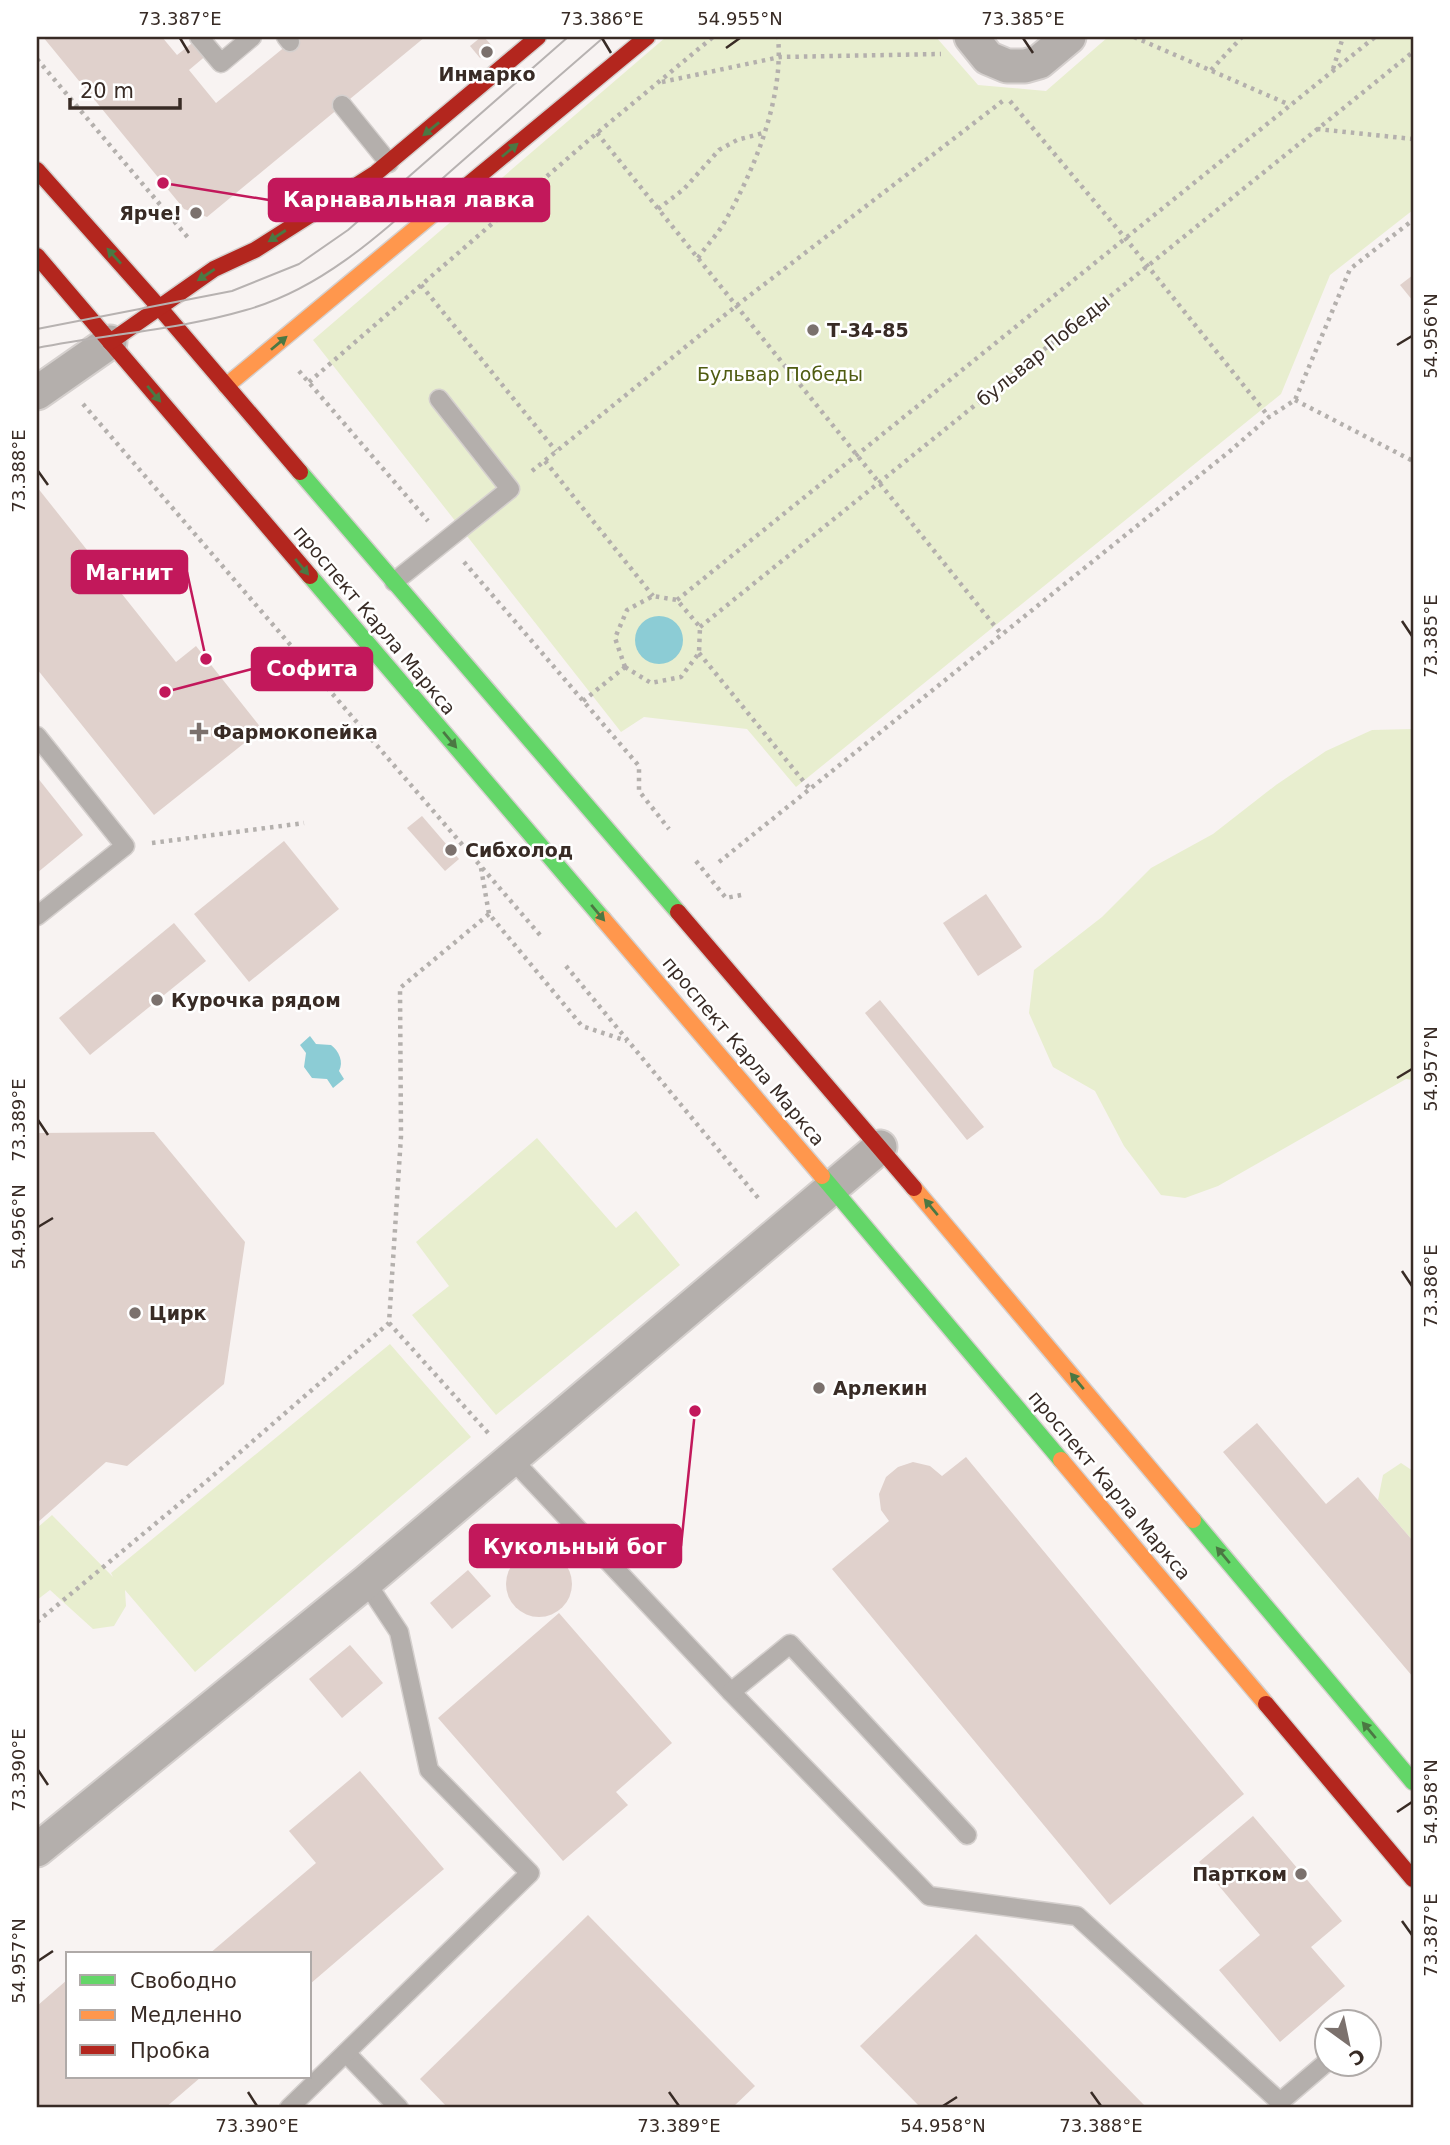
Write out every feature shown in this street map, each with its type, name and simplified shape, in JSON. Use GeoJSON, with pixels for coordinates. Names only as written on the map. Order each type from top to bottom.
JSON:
{"type":"FeatureCollection","features":[{"type":"Feature","properties":{"kind":"main road"},"geometry":{"type":"LineString","coordinates":[[110,342],[214,269],[255,250],[389,163],[538,37]]}},
{"type":"Feature","properties":{"kind":"main road"},"geometry":{"type":"LineString","coordinates":[[226,386],[647,37]]}},
{"type":"Feature","properties":{"kind":"main road","name":"проспект Карла Маркса"},"geometry":{"type":"LineString","coordinates":[[37,170],[159,307],[880,1147],[1413,1782]]}},
{"type":"Feature","properties":{"kind":"main road","name":"проспект Карла Маркса"},"geometry":{"type":"LineString","coordinates":[[37,256],[832,1187],[1413,1879]]}},
{"type":"Feature","properties":{"kind":"street"},"geometry":{"type":"LineString","coordinates":[[958,45],[1007,66],[1025,66],[1039,62],[1069,37]]}},
{"type":"Feature","properties":{"kind":"street"},"geometry":{"type":"LineString","coordinates":[[37,393],[110,342]]}},
{"type":"Feature","properties":{"kind":"street"},"geometry":{"type":"LineString","coordinates":[[37,1850],[366,1582],[880,1147]]}},
{"type":"Feature","properties":{"kind":"lane"},"geometry":{"type":"LineString","coordinates":[[199,37],[221,63],[252,37]]}},
{"type":"Feature","properties":{"kind":"lane"},"geometry":{"type":"LineString","coordinates":[[342,105],[389,163]]}},
{"type":"Feature","properties":{"kind":"lane"},"geometry":{"type":"LineString","coordinates":[[394,582],[510,489],[439,400]]}},
{"type":"Feature","properties":{"kind":"lane"},"geometry":{"type":"LineString","coordinates":[[37,736],[125,846],[37,916]]}},
{"type":"Feature","properties":{"kind":"lane"},"geometry":{"type":"LineString","coordinates":[[511,1458],[929,1896],[1077,1916],[1280,2102],[1314,2073]]}},
{"type":"Feature","properties":{"kind":"lane"},"geometry":{"type":"LineString","coordinates":[[289,2108],[530,1873],[429,1770],[399,1632],[366,1582]]}},
{"type":"Feature","properties":{"kind":"lane"},"geometry":{"type":"LineString","coordinates":[[732,1692],[790,1644],[967,1835]]}},
{"type":"Feature","properties":{"kind":"lane"},"geometry":{"type":"LineString","coordinates":[[345,2053],[400,2108]]}},
{"type":"Feature","properties":{"kind":"path"},"geometry":{"type":"LineString","coordinates":[[309,383],[597,133],[713,37]]}},
{"type":"Feature","properties":{"kind":"path"},"geometry":{"type":"LineString","coordinates":[[698,258],[723,224],[755,159],[771,112],[780,57],[778,37]]}},
{"type":"Feature","properties":{"kind":"path"},"geometry":{"type":"LineString","coordinates":[[1134,37],[1290,105]]}},
{"type":"Feature","properties":{"kind":"path"},"geometry":{"type":"LineString","coordinates":[[1211,70],[1242,37]]}},
{"type":"Feature","properties":{"kind":"path"},"geometry":{"type":"LineString","coordinates":[[1333,71],[1343,37]]}},
{"type":"Feature","properties":{"kind":"path","name":"бульвар Победы"},"geometry":{"type":"LineString","coordinates":[[677,600],[1375,37]]}},
{"type":"Feature","properties":{"kind":"path"},"geometry":{"type":"LineString","coordinates":[[658,83],[780,57],[958,45]]}},
{"type":"Feature","properties":{"kind":"path","name":"бульвар Победы"},"geometry":{"type":"LineString","coordinates":[[700,627],[1413,51]]}},
{"type":"Feature","properties":{"kind":"path"},"geometry":{"type":"LineString","coordinates":[[37,60],[192,243]]}},
{"type":"Feature","properties":{"kind":"path"},"geometry":{"type":"LineString","coordinates":[[510,489],[736,306],[1007,98],[1126,239],[1269,417]]}},
{"type":"Feature","properties":{"kind":"path"},"geometry":{"type":"LineString","coordinates":[[1317,129],[1413,139]]}},
{"type":"Feature","properties":{"kind":"path"},"geometry":{"type":"LineString","coordinates":[[658,209],[684,189],[719,150],[737,139],[764,132]]}},
{"type":"Feature","properties":{"kind":"path"},"geometry":{"type":"LineString","coordinates":[[597,133],[1002,635]]}},
{"type":"Feature","properties":{"kind":"path"},"geometry":{"type":"LineString","coordinates":[[719,862],[1269,417],[1294,400],[1350,269],[1413,220]]}},
{"type":"Feature","properties":{"kind":"path"},"geometry":{"type":"LineString","coordinates":[[421,285],[556,451]]}},
{"type":"Feature","properties":{"kind":"path"},"geometry":{"type":"LineString","coordinates":[[293,363],[639,766],[639,791],[669,829]]}},
{"type":"Feature","properties":{"kind":"path"},"geometry":{"type":"LineString","coordinates":[[1294,400],[1413,461]]}},
{"type":"Feature","properties":{"kind":"path"},"geometry":{"type":"LineString","coordinates":[[82,403],[540,935]]}},
{"type":"Feature","properties":{"kind":"path"},"geometry":{"type":"LineString","coordinates":[[544,460],[653,596]]}},
{"type":"Feature","properties":{"kind":"path"},"geometry":{"type":"LineString","coordinates":[[653,596],[677,600],[700,627],[699,653],[681,677],[651,682],[625,667],[615,638],[626,610],[653,596]]}},
{"type":"Feature","properties":{"kind":"path"},"geometry":{"type":"LineString","coordinates":[[699,653],[809,789]]}},
{"type":"Feature","properties":{"kind":"path"},"geometry":{"type":"LineString","coordinates":[[583,701],[625,667]]}},
{"type":"Feature","properties":{"kind":"path"},"geometry":{"type":"LineString","coordinates":[[125,846],[304,823]]}},
{"type":"Feature","properties":{"kind":"path"},"geometry":{"type":"LineString","coordinates":[[696,861],[726,898],[746,894]]}},
{"type":"Feature","properties":{"kind":"path"},"geometry":{"type":"LineString","coordinates":[[480,866],[489,914],[582,1026],[628,1041]]}},
{"type":"Feature","properties":{"kind":"path"},"geometry":{"type":"LineString","coordinates":[[37,1622],[208,1480],[389,1323],[401,1136],[400,988],[489,914]]}},
{"type":"Feature","properties":{"kind":"path"},"geometry":{"type":"LineString","coordinates":[[566,966],[759,1199]]}},
{"type":"Feature","properties":{"kind":"path"},"geometry":{"type":"LineString","coordinates":[[389,1323],[511,1458]]}},
{"type":"Feature","properties":{"kind":"green space","name":"Бульвар Победы"},"geometry":{"type":"Polygon","coordinates":[[[666,37],[936,37],[978,85],[1046,91],[1108,37],[1413,37],[1413,210],[1330,275],[1281,394],[796,787],[747,729],[644,717],[621,732],[313,340],[666,37]]]}},
{"type":"Feature","properties":{"kind":"green space"},"geometry":{"type":"Polygon","coordinates":[[[1413,729],[1413,1080],[1406,1079],[1218,1186],[1185,1198],[1161,1195],[1124,1146],[1095,1091],[1053,1067],[1029,1013],[1034,970],[1102,917],[1151,868],[1213,834],[1276,785],[1326,751],[1372,730],[1413,729]]]}},
{"type":"Feature","properties":{"kind":"green space"},"geometry":{"type":"Polygon","coordinates":[[[537,1138],[616,1228],[636,1211],[680,1265],[496,1415],[412,1315],[449,1286],[416,1242],[537,1138]]]}},
{"type":"Feature","properties":{"kind":"green space"},"geometry":{"type":"Polygon","coordinates":[[[390,1344],[471,1437],[195,1672],[125,1590],[126,1606],[114,1626],[93,1629],[50,1590],[37,1600],[37,1528],[52,1515],[113,1577],[111,1573],[390,1344]]]}},
{"type":"Feature","properties":{"kind":"green space"},"geometry":{"type":"Polygon","coordinates":[[[1401,1463],[1413,1471],[1413,1541],[1378,1500],[1383,1475],[1401,1463]]]}},
{"type":"Feature","properties":{"kind":"water"},"geometry":{"type":"Polygon","coordinates":[[[659,616],[676,623],[683,640],[676,657],[659,664],[642,657],[635,640],[642,623],[659,616]]]}},
{"type":"Feature","properties":{"kind":"water"},"geometry":{"type":"Polygon","coordinates":[[[310,1036],[316,1044],[331,1045],[340,1057],[339,1071],[344,1079],[333,1088],[327,1079],[312,1078],[304,1067],[306,1053],[300,1045],[310,1036]]]}},
{"type":"Feature","properties":{"kind":"building"},"geometry":{"type":"Polygon","coordinates":[[[43,37],[162,37],[177,55],[196,40],[208,54],[189,70],[216,103],[297,37],[425,37],[207,217],[184,209],[43,37]]]}},
{"type":"Feature","properties":{"kind":"building"},"geometry":{"type":"Polygon","coordinates":[[[481,37],[493,47],[480,58],[470,46],[481,37]]]}},
{"type":"Feature","properties":{"kind":"building"},"geometry":{"type":"Polygon","coordinates":[[[1413,275],[1413,301],[1400,285],[1413,275]]]}},
{"type":"Feature","properties":{"kind":"building"},"geometry":{"type":"Polygon","coordinates":[[[37,487],[176,662],[196,646],[262,729],[154,815],[37,669],[37,487]]]}},
{"type":"Feature","properties":{"kind":"building"},"geometry":{"type":"Polygon","coordinates":[[[37,777],[83,835],[37,873],[37,777]]]}},
{"type":"Feature","properties":{"kind":"building"},"geometry":{"type":"Polygon","coordinates":[[[422,816],[459,859],[445,871],[407,828],[422,816]]]}},
{"type":"Feature","properties":{"kind":"building"},"geometry":{"type":"Polygon","coordinates":[[[284,841],[339,909],[249,982],[194,914],[284,841]]]}},
{"type":"Feature","properties":{"kind":"building"},"geometry":{"type":"Polygon","coordinates":[[[986,894],[1022,947],[978,976],[943,923],[986,894]]]}},
{"type":"Feature","properties":{"kind":"building"},"geometry":{"type":"Polygon","coordinates":[[[174,923],[206,961],[90,1055],[59,1018],[174,923]]]}},
{"type":"Feature","properties":{"kind":"building"},"geometry":{"type":"Polygon","coordinates":[[[880,1000],[984,1127],[967,1140],[865,1013],[880,1000]]]}},
{"type":"Feature","properties":{"kind":"building","name":"Цирк"},"geometry":{"type":"Polygon","coordinates":[[[154,1132],[245,1242],[224,1384],[127,1466],[106,1462],[37,1523],[37,1133],[154,1132]]]}},
{"type":"Feature","properties":{"kind":"building"},"geometry":{"type":"Polygon","coordinates":[[[1257,1423],[1326,1504],[1358,1477],[1413,1541],[1413,1677],[1223,1452],[1257,1423]]]}},
{"type":"Feature","properties":{"kind":"building"},"geometry":{"type":"Polygon","coordinates":[[[966,1457],[1244,1794],[1110,1905],[832,1569],[889,1521],[881,1510],[879,1494],[886,1477],[898,1467],[913,1462],[930,1466],[942,1476],[966,1457]]]}},
{"type":"Feature","properties":{"kind":"building"},"geometry":{"type":"Polygon","coordinates":[[[532,1551],[546,1551],[558,1556],[567,1565],[572,1584],[570,1597],[563,1608],[546,1617],[532,1617],[520,1612],[511,1603],[506,1591],[506,1577],[511,1565],[520,1556],[532,1551]]]}},
{"type":"Feature","properties":{"kind":"building"},"geometry":{"type":"Polygon","coordinates":[[[468,1570],[491,1596],[452,1629],[430,1603],[468,1570]]]}},
{"type":"Feature","properties":{"kind":"building"},"geometry":{"type":"Polygon","coordinates":[[[559,1613],[672,1743],[616,1792],[628,1805],[563,1861],[438,1718],[559,1613]]]}},
{"type":"Feature","properties":{"kind":"building"},"geometry":{"type":"Polygon","coordinates":[[[350,1645],[383,1683],[342,1718],[309,1679],[350,1645]]]}},
{"type":"Feature","properties":{"kind":"building"},"geometry":{"type":"Polygon","coordinates":[[[360,1771],[444,1869],[312,1982],[312,1952],[211,1952],[316,1863],[289,1831],[360,1771]]]}},
{"type":"Feature","properties":{"kind":"building"},"geometry":{"type":"Polygon","coordinates":[[[1253,1816],[1342,1921],[1311,1947],[1345,1986],[1319,2008],[1314,2008],[1314,2013],[1280,2042],[1219,1970],[1260,1935],[1199,1862],[1253,1816]]]}},
{"type":"Feature","properties":{"kind":"building"},"geometry":{"type":"Polygon","coordinates":[[[588,1915],[755,2086],[732,2108],[448,2108],[420,2079],[588,1915]]]}},
{"type":"Feature","properties":{"kind":"building"},"geometry":{"type":"Polygon","coordinates":[[[976,1934],[1147,2108],[921,2108],[860,2046],[976,1934]]]}},
{"type":"Feature","properties":{"kind":"building"},"geometry":{"type":"Polygon","coordinates":[[[66,1981],[66,2078],[200,2078],[165,2108],[37,2108],[37,2006],[66,1981]]]}},
{"type":"Feature","properties":{"kind":"tram line"},"geometry":{"type":"LineString","coordinates":[[37,329],[232,291],[299,264],[348,230],[568,37]]}},
{"type":"Feature","properties":{"kind":"tram line"},"geometry":{"type":"LineString","coordinates":[[37,348],[220,317],[276,300],[304,286],[331,270],[381,232],[604,37]]}},
{"type":"Feature","properties":{"kind":"traffic: fast"},"geometry":{"type":"LineString","coordinates":[[300,472],[678,912]]}},
{"type":"Feature","properties":{"kind":"traffic: fast"},"geometry":{"type":"LineString","coordinates":[[310,576],[603,919]]}},
{"type":"Feature","properties":{"kind":"traffic: fast"},"geometry":{"type":"LineString","coordinates":[[822,1176],[1061,1460]]}},
{"type":"Feature","properties":{"kind":"traffic: fast"},"geometry":{"type":"LineString","coordinates":[[1193,1520],[1413,1782]]}},
{"type":"Feature","properties":{"kind":"traffic: slow"},"geometry":{"type":"LineString","coordinates":[[226,386],[463,189]]}},
{"type":"Feature","properties":{"kind":"traffic: slow"},"geometry":{"type":"LineString","coordinates":[[603,919],[822,1176]]}},
{"type":"Feature","properties":{"kind":"traffic: slow"},"geometry":{"type":"LineString","coordinates":[[914,1188],[1193,1520]]}},
{"type":"Feature","properties":{"kind":"traffic: slow"},"geometry":{"type":"LineString","coordinates":[[1061,1460],[1266,1704]]}},
{"type":"Feature","properties":{"kind":"traffic: jam"},"geometry":{"type":"LineString","coordinates":[[110,342],[214,269],[255,250],[376,173],[538,37]]}},
{"type":"Feature","properties":{"kind":"traffic: jam"},"geometry":{"type":"LineString","coordinates":[[463,189],[647,37]]}},
{"type":"Feature","properties":{"kind":"traffic: jam"},"geometry":{"type":"LineString","coordinates":[[37,170],[300,472]]}},
{"type":"Feature","properties":{"kind":"traffic: jam"},"geometry":{"type":"LineString","coordinates":[[37,256],[310,576]]}},
{"type":"Feature","properties":{"kind":"traffic: jam"},"geometry":{"type":"LineString","coordinates":[[678,912],[914,1188]]}},
{"type":"Feature","properties":{"kind":"traffic: jam"},"geometry":{"type":"LineString","coordinates":[[1266,1704],[1413,1879]]}},
{"type":"Feature","properties":{"kind":"place","name":"Инмарко"},"geometry":{"type":"Point","coordinates":[487,52]}},
{"type":"Feature","properties":{"kind":"place","name":"Карнавальная лавка"},"geometry":{"type":"Point","coordinates":[163,183]}},
{"type":"Feature","properties":{"kind":"place","name":"Ярче!"},"geometry":{"type":"Point","coordinates":[196,213]}},
{"type":"Feature","properties":{"kind":"place","name":"Т-34-85"},"geometry":{"type":"Point","coordinates":[813,330]}},
{"type":"Feature","properties":{"kind":"place","name":"Магнит"},"geometry":{"type":"Point","coordinates":[206,659]}},
{"type":"Feature","properties":{"kind":"place","name":"Софита"},"geometry":{"type":"Point","coordinates":[165,692]}},
{"type":"Feature","properties":{"kind":"place","name":"Фармокопейка"},"geometry":{"type":"Point","coordinates":[199,732]}},
{"type":"Feature","properties":{"kind":"place","name":"Сибхолод"},"geometry":{"type":"Point","coordinates":[451,850]}},
{"type":"Feature","properties":{"kind":"place","name":"Курочка рядом"},"geometry":{"type":"Point","coordinates":[157,1000]}},
{"type":"Feature","properties":{"kind":"place","name":"Цирк"},"geometry":{"type":"Point","coordinates":[135,1313]}},
{"type":"Feature","properties":{"kind":"place","name":"Арлекин"},"geometry":{"type":"Point","coordinates":[819,1388]}},
{"type":"Feature","properties":{"kind":"place","name":"Кукольный бог"},"geometry":{"type":"Point","coordinates":[695,1411]}},
{"type":"Feature","properties":{"kind":"place","name":"Партком"},"geometry":{"type":"Point","coordinates":[1301,1874]}}]}
